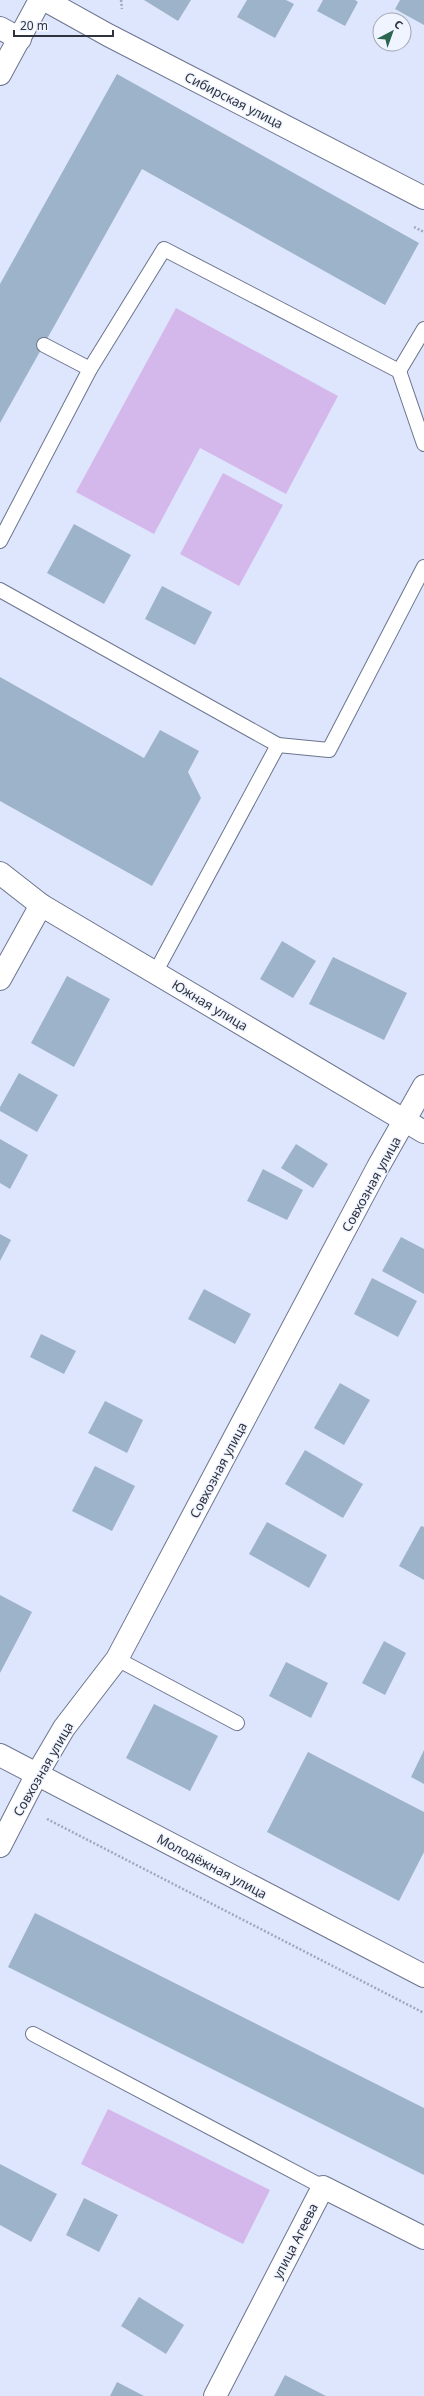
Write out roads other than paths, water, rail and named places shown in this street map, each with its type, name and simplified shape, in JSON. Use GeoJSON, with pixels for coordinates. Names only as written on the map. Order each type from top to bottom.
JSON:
{"type":"FeatureCollection","features":[{"type":"Feature","properties":{"kind":"street"},"geometry":{"type":"LineString","coordinates":[[0,74],[40,0]]}},
{"type":"Feature","properties":{"kind":"street","name":"Сибирская улица"},"geometry":{"type":"LineString","coordinates":[[45,0],[108,35],[424,198]]}},
{"type":"Feature","properties":{"kind":"street"},"geometry":{"type":"LineString","coordinates":[[0,28],[20,39]]}},
{"type":"Feature","properties":{"kind":"street","name":"Южная улица"},"geometry":{"type":"LineString","coordinates":[[0,874],[41,905],[424,1132]]}},
{"type":"Feature","properties":{"kind":"street"},"geometry":{"type":"LineString","coordinates":[[0,979],[41,905]]}},
{"type":"Feature","properties":{"kind":"street","name":"Совхозная улица"},"geometry":{"type":"LineString","coordinates":[[0,1846],[37,1774],[64,1728],[117,1659],[371,1182],[424,1086]]}},
{"type":"Feature","properties":{"kind":"street","name":"Молодёжная улица"},"geometry":{"type":"LineString","coordinates":[[0,1755],[422,1970]]}},
{"type":"Feature","properties":{"kind":"street","name":"улица Агеева"},"geometry":{"type":"LineString","coordinates":[[214,2396],[323,2187],[424,2238]]}},
{"type":"Feature","properties":{"kind":"lane"},"geometry":{"type":"LineString","coordinates":[[0,540],[90,369],[164,249],[399,371],[424,444]]}},
{"type":"Feature","properties":{"kind":"lane"},"geometry":{"type":"LineString","coordinates":[[399,371],[424,329]]}},
{"type":"Feature","properties":{"kind":"lane"},"geometry":{"type":"LineString","coordinates":[[44,345],[90,369]]}},
{"type":"Feature","properties":{"kind":"lane"},"geometry":{"type":"LineString","coordinates":[[0,590],[278,745],[329,750],[424,567]]}},
{"type":"Feature","properties":{"kind":"lane"},"geometry":{"type":"LineString","coordinates":[[155,972],[278,745]]}},
{"type":"Feature","properties":{"kind":"lane"},"geometry":{"type":"LineString","coordinates":[[117,1659],[237,1723]]}},
{"type":"Feature","properties":{"kind":"lane"},"geometry":{"type":"LineString","coordinates":[[33,2034],[323,2187]]}}]}
